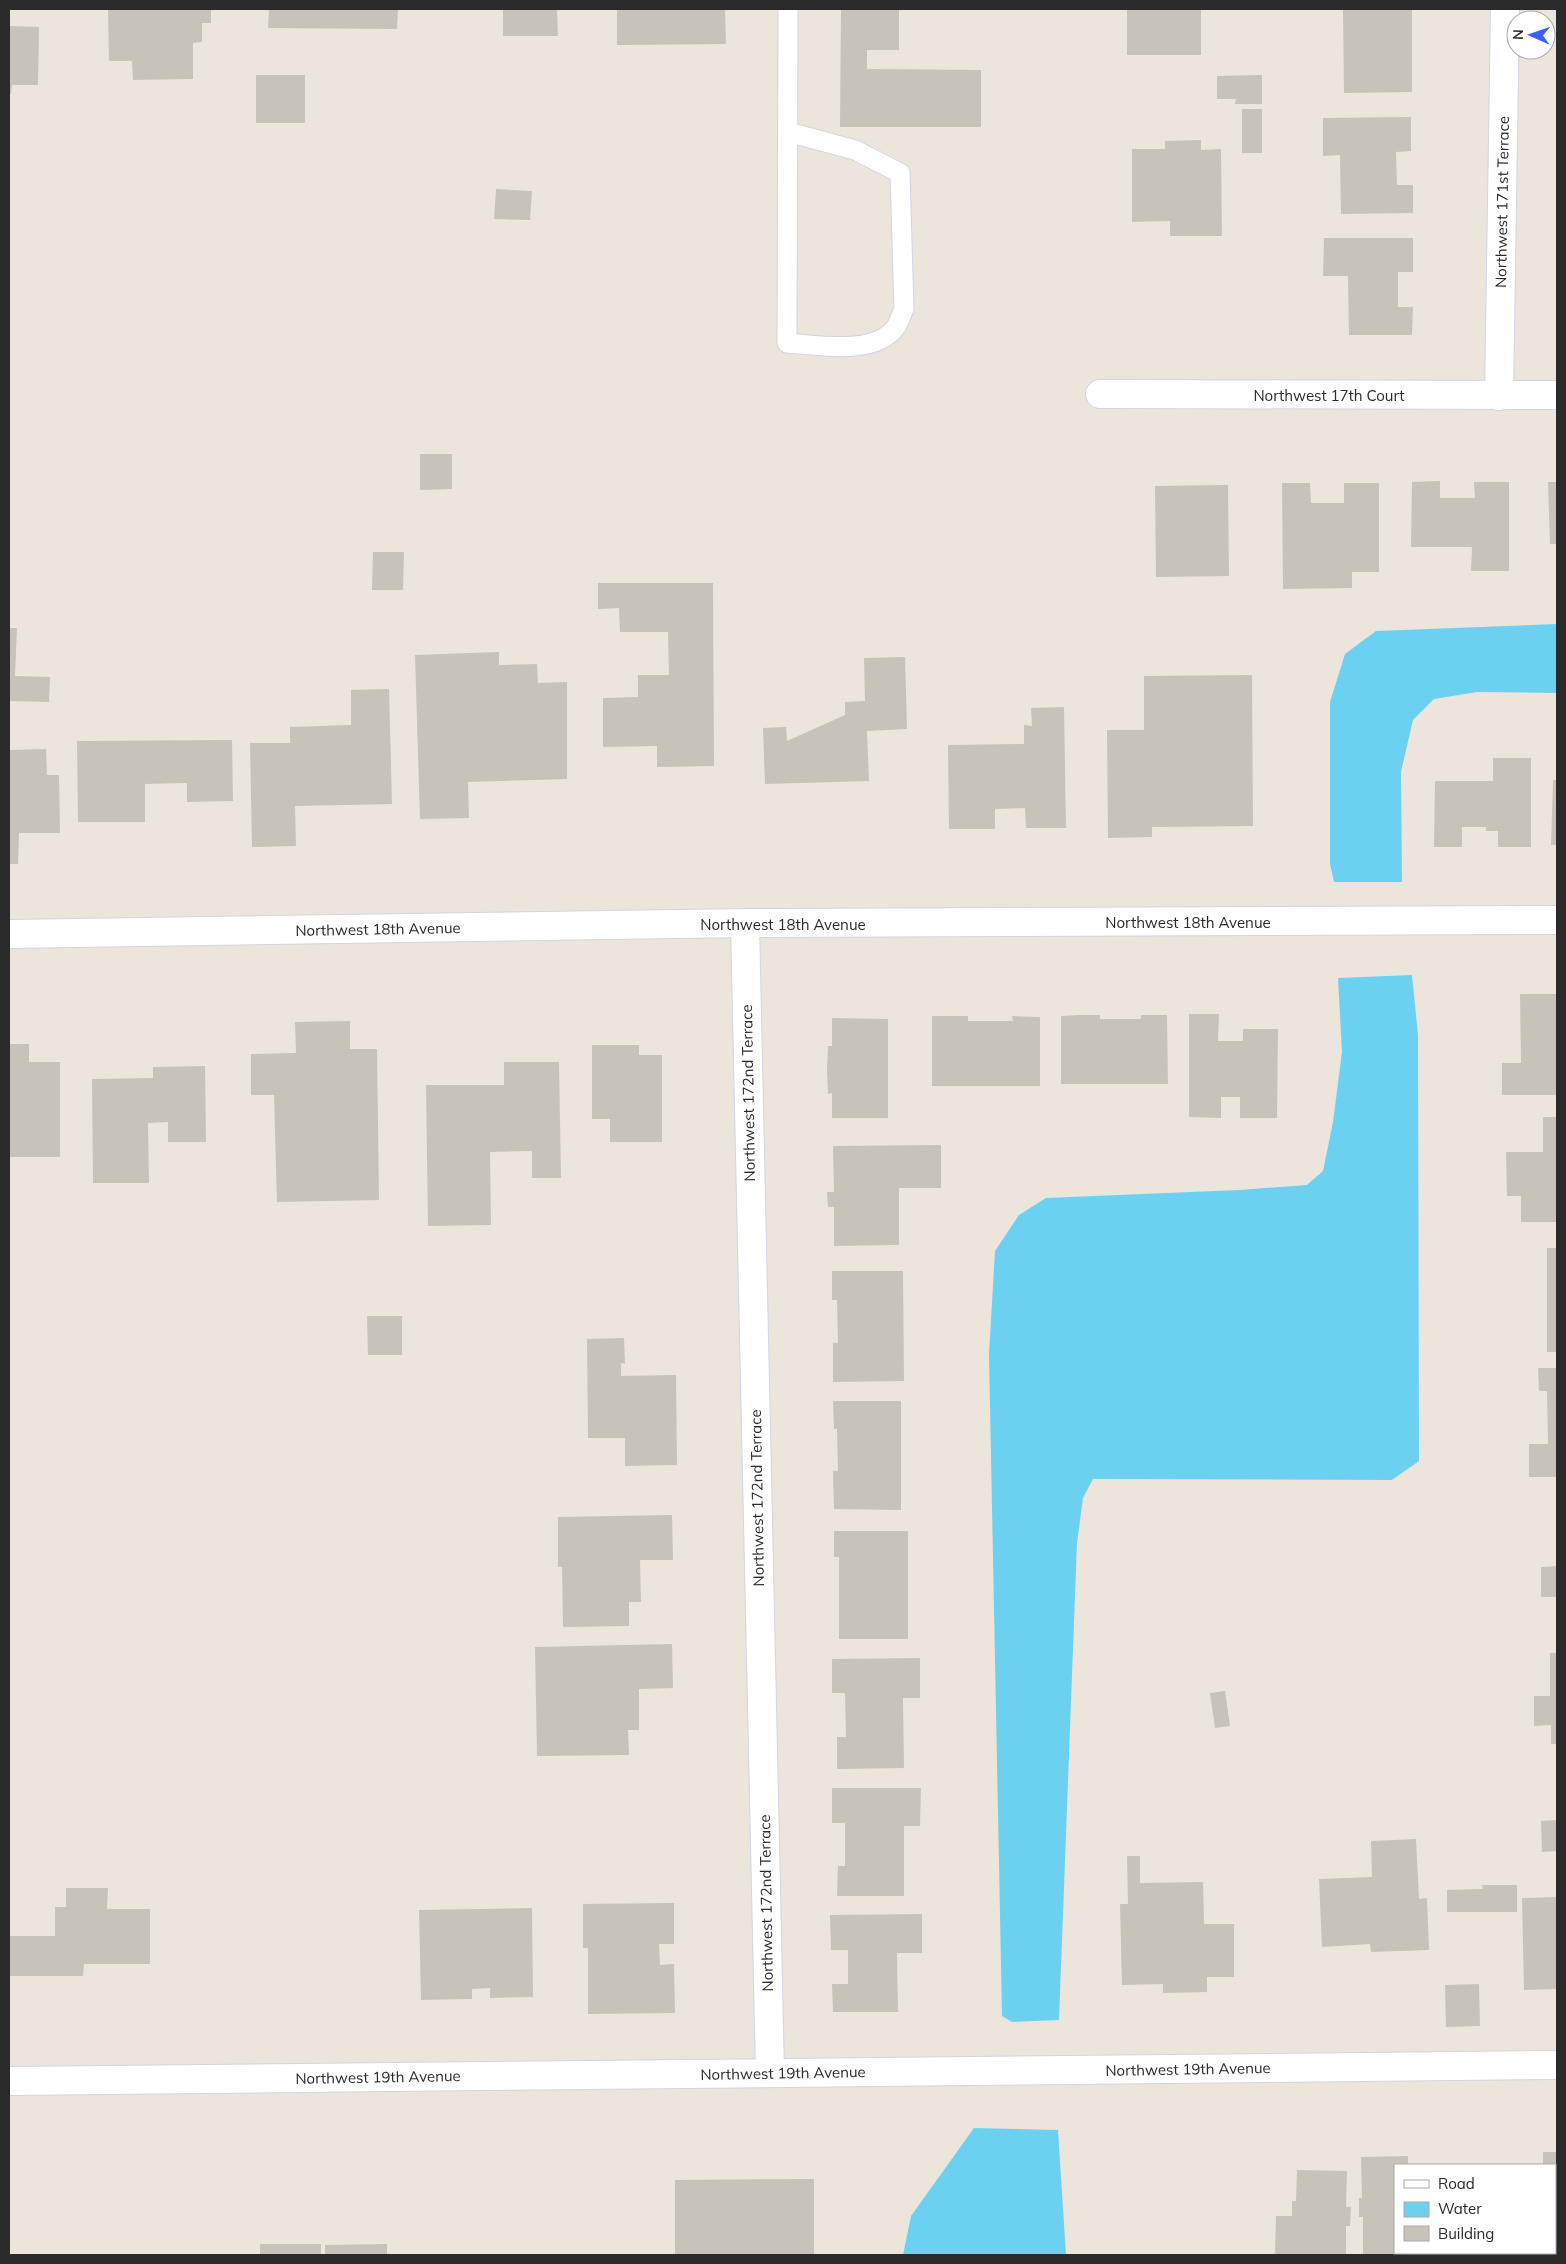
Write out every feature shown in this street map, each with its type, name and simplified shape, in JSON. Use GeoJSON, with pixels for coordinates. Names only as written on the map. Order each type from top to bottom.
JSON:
{"type":"FeatureCollection","features":[{"type":"Feature","properties":{"kind":"street","name":"Northwest 171st Terrace"},"geometry":{"type":"LineString","coordinates":[[1499,396],[1505,9]]}},
{"type":"Feature","properties":{"kind":"street","name":"Northwest 17th Court"},"geometry":{"type":"LineString","coordinates":[[1100,394],[1557,395]]}},
{"type":"Feature","properties":{"kind":"street","name":"Northwest 18th Avenue"},"geometry":{"type":"LineString","coordinates":[[9,934],[745,924],[1557,920]]}},
{"type":"Feature","properties":{"kind":"street","name":"Northwest 172nd Terrace"},"geometry":{"type":"LineString","coordinates":[[745,924],[770,2073]]}},
{"type":"Feature","properties":{"kind":"street","name":"Northwest 19th Avenue"},"geometry":{"type":"LineString","coordinates":[[9,2081],[1557,2065]]}},
{"type":"Feature","properties":{"kind":"lane"},"geometry":{"type":"LineString","coordinates":[[788,9],[787,343],[856,347],[880,340],[895,328],[904,309],[900,173],[855,150],[788,132]]}},
{"type":"Feature","properties":{"kind":"water"},"geometry":{"type":"Polygon","coordinates":[[[1557,624],[1557,693],[1477,692],[1434,699],[1413,720],[1401,772],[1402,882],[1334,882],[1330,864],[1330,702],[1345,654],[1376,631],[1557,624]]]}},
{"type":"Feature","properties":{"kind":"water"},"geometry":{"type":"Polygon","coordinates":[[[1412,975],[1418,1035],[1419,1461],[1392,1480],[1093,1479],[1083,1498],[1077,1543],[1059,2020],[1012,2022],[1002,2016],[989,1354],[995,1251],[1019,1215],[1046,1198],[1239,1190],[1307,1185],[1323,1171],[1333,1122],[1342,1052],[1338,978],[1412,975]]]}},
{"type":"Feature","properties":{"kind":"water"},"geometry":{"type":"Polygon","coordinates":[[[974,2128],[1058,2130],[1066,2255],[903,2255],[911,2216],[974,2128]]]}},
{"type":"Feature","properties":{"kind":"building"},"geometry":{"type":"Polygon","coordinates":[[[108,9],[211,9],[211,23],[202,23],[202,42],[193,43],[193,79],[133,80],[132,61],[109,61],[108,9]]]}},
{"type":"Feature","properties":{"kind":"building"},"geometry":{"type":"Polygon","coordinates":[[[269,9],[398,9],[397,29],[268,28],[269,9]]]}},
{"type":"Feature","properties":{"kind":"building"},"geometry":{"type":"Polygon","coordinates":[[[503,9],[557,9],[558,36],[503,36],[503,9]]]}},
{"type":"Feature","properties":{"kind":"building"},"geometry":{"type":"Polygon","coordinates":[[[617,9],[725,9],[726,44],[617,45],[617,9]]]}},
{"type":"Feature","properties":{"kind":"building"},"geometry":{"type":"Polygon","coordinates":[[[841,9],[899,9],[899,50],[867,50],[867,69],[981,70],[981,127],[840,127],[841,9]]]}},
{"type":"Feature","properties":{"kind":"building"},"geometry":{"type":"Polygon","coordinates":[[[1127,9],[1201,9],[1201,55],[1127,55],[1127,9]]]}},
{"type":"Feature","properties":{"kind":"building"},"geometry":{"type":"Polygon","coordinates":[[[1343,9],[1412,9],[1412,92],[1344,93],[1343,9]]]}},
{"type":"Feature","properties":{"kind":"building"},"geometry":{"type":"Polygon","coordinates":[[[9,26],[39,27],[38,85],[12,85],[11,94],[9,94],[9,26]]]}},
{"type":"Feature","properties":{"kind":"building"},"geometry":{"type":"Polygon","coordinates":[[[256,75],[305,75],[305,123],[256,123],[256,75]]]}},
{"type":"Feature","properties":{"kind":"building"},"geometry":{"type":"Polygon","coordinates":[[[1262,75],[1262,104],[1235,104],[1236,99],[1217,99],[1217,76],[1262,75]]]}},
{"type":"Feature","properties":{"kind":"building"},"geometry":{"type":"Polygon","coordinates":[[[1242,109],[1262,109],[1262,153],[1242,153],[1242,109]]]}},
{"type":"Feature","properties":{"kind":"building"},"geometry":{"type":"Polygon","coordinates":[[[1411,117],[1411,151],[1396,152],[1397,185],[1413,185],[1413,213],[1341,214],[1340,155],[1323,156],[1323,118],[1411,117]]]}},
{"type":"Feature","properties":{"kind":"building"},"geometry":{"type":"Polygon","coordinates":[[[1201,140],[1201,150],[1221,149],[1222,236],[1170,236],[1170,221],[1132,222],[1132,149],[1165,149],[1165,141],[1201,140]]]}},
{"type":"Feature","properties":{"kind":"building"},"geometry":{"type":"Polygon","coordinates":[[[496,189],[532,191],[530,220],[494,219],[496,189]]]}},
{"type":"Feature","properties":{"kind":"building"},"geometry":{"type":"Polygon","coordinates":[[[1324,238],[1413,238],[1413,272],[1398,272],[1398,307],[1413,307],[1412,335],[1349,335],[1348,276],[1323,276],[1324,238]]]}},
{"type":"Feature","properties":{"kind":"building"},"geometry":{"type":"Polygon","coordinates":[[[420,454],[452,454],[452,489],[420,490],[420,454]]]}},
{"type":"Feature","properties":{"kind":"building"},"geometry":{"type":"Polygon","coordinates":[[[1440,481],[1440,498],[1475,498],[1474,482],[1509,482],[1509,571],[1471,571],[1472,547],[1411,547],[1412,482],[1440,481]]]}},
{"type":"Feature","properties":{"kind":"building"},"geometry":{"type":"Polygon","coordinates":[[[1548,482],[1557,482],[1557,544],[1550,544],[1548,482]]]}},
{"type":"Feature","properties":{"kind":"building"},"geometry":{"type":"Polygon","coordinates":[[[1282,483],[1310,483],[1311,503],[1344,503],[1344,483],[1379,483],[1379,572],[1352,572],[1352,588],[1283,589],[1282,483]]]}},
{"type":"Feature","properties":{"kind":"building"},"geometry":{"type":"Polygon","coordinates":[[[1228,485],[1229,576],[1156,577],[1155,486],[1228,485]]]}},
{"type":"Feature","properties":{"kind":"building"},"geometry":{"type":"Polygon","coordinates":[[[373,552],[404,552],[403,590],[372,590],[373,552]]]}},
{"type":"Feature","properties":{"kind":"building"},"geometry":{"type":"Polygon","coordinates":[[[598,583],[713,583],[714,766],[657,767],[657,746],[603,747],[603,698],[638,697],[638,675],[669,675],[668,632],[620,632],[619,608],[598,609],[598,583]]]}},
{"type":"Feature","properties":{"kind":"building"},"geometry":{"type":"Polygon","coordinates":[[[9,628],[17,628],[15,676],[50,677],[49,702],[9,701],[9,628]]]}},
{"type":"Feature","properties":{"kind":"building"},"geometry":{"type":"Polygon","coordinates":[[[499,652],[499,665],[537,664],[538,683],[567,682],[567,779],[468,782],[469,818],[420,819],[415,655],[499,652]]]}},
{"type":"Feature","properties":{"kind":"building"},"geometry":{"type":"Polygon","coordinates":[[[905,657],[907,729],[867,731],[869,781],[765,784],[763,728],[786,727],[787,741],[845,715],[845,702],[865,701],[864,658],[905,657]]]}},
{"type":"Feature","properties":{"kind":"building"},"geometry":{"type":"Polygon","coordinates":[[[1252,675],[1253,826],[1152,827],[1152,837],[1108,838],[1107,730],[1144,730],[1144,676],[1252,675]]]}},
{"type":"Feature","properties":{"kind":"building"},"geometry":{"type":"Polygon","coordinates":[[[389,689],[392,804],[295,806],[296,846],[252,847],[250,743],[290,743],[290,727],[351,725],[351,690],[389,689]]]}},
{"type":"Feature","properties":{"kind":"building"},"geometry":{"type":"Polygon","coordinates":[[[1064,707],[1066,828],[1026,828],[1025,808],[995,809],[995,829],[949,829],[948,745],[1024,744],[1024,725],[1032,726],[1031,708],[1064,707]]]}},
{"type":"Feature","properties":{"kind":"building"},"geometry":{"type":"Polygon","coordinates":[[[232,740],[233,801],[187,802],[187,783],[145,784],[145,822],[78,822],[77,741],[232,740]]]}},
{"type":"Feature","properties":{"kind":"building"},"geometry":{"type":"Polygon","coordinates":[[[46,749],[47,775],[59,775],[60,833],[19,833],[18,864],[9,864],[9,750],[46,749]]]}},
{"type":"Feature","properties":{"kind":"building"},"geometry":{"type":"Polygon","coordinates":[[[1493,758],[1531,758],[1531,847],[1498,847],[1498,831],[1486,831],[1486,827],[1462,827],[1462,847],[1434,847],[1435,781],[1493,781],[1493,758]]]}},
{"type":"Feature","properties":{"kind":"building"},"geometry":{"type":"Polygon","coordinates":[[[1553,780],[1557,780],[1557,845],[1551,845],[1553,780]]]}},
{"type":"Feature","properties":{"kind":"building"},"geometry":{"type":"Polygon","coordinates":[[[1520,994],[1557,994],[1557,1095],[1502,1095],[1502,1063],[1521,1063],[1520,994]]]}},
{"type":"Feature","properties":{"kind":"building"},"geometry":{"type":"Polygon","coordinates":[[[1189,1014],[1219,1014],[1218,1041],[1243,1041],[1243,1029],[1278,1029],[1277,1118],[1240,1118],[1240,1097],[1221,1097],[1221,1118],[1189,1117],[1189,1014]]]}},
{"type":"Feature","properties":{"kind":"building"},"geometry":{"type":"Polygon","coordinates":[[[1100,1015],[1100,1019],[1141,1019],[1141,1015],[1167,1015],[1168,1084],[1061,1084],[1061,1016],[1100,1015]]]}},
{"type":"Feature","properties":{"kind":"building"},"geometry":{"type":"Polygon","coordinates":[[[932,1016],[968,1016],[968,1021],[1013,1021],[1012,1016],[1040,1017],[1040,1086],[932,1086],[932,1016]]]}},
{"type":"Feature","properties":{"kind":"building"},"geometry":{"type":"Polygon","coordinates":[[[832,1018],[888,1019],[888,1118],[832,1118],[832,1093],[828,1094],[827,1070],[828,1046],[832,1046],[832,1018]]]}},
{"type":"Feature","properties":{"kind":"building"},"geometry":{"type":"Polygon","coordinates":[[[350,1021],[350,1049],[377,1049],[379,1200],[277,1202],[274,1095],[251,1095],[251,1054],[296,1053],[295,1022],[350,1021]]]}},
{"type":"Feature","properties":{"kind":"building"},"geometry":{"type":"Polygon","coordinates":[[[9,1044],[29,1044],[29,1062],[60,1062],[60,1157],[9,1157],[9,1044]]]}},
{"type":"Feature","properties":{"kind":"building"},"geometry":{"type":"Polygon","coordinates":[[[592,1045],[639,1045],[639,1055],[662,1055],[662,1142],[610,1142],[610,1119],[592,1119],[592,1045]]]}},
{"type":"Feature","properties":{"kind":"building"},"geometry":{"type":"Polygon","coordinates":[[[504,1062],[559,1062],[561,1178],[532,1178],[532,1151],[490,1152],[491,1225],[428,1226],[426,1085],[504,1085],[504,1062]]]}},
{"type":"Feature","properties":{"kind":"building"},"geometry":{"type":"Polygon","coordinates":[[[205,1066],[206,1142],[168,1142],[168,1122],[148,1123],[149,1183],[93,1183],[92,1079],[153,1078],[153,1067],[205,1066]]]}},
{"type":"Feature","properties":{"kind":"building"},"geometry":{"type":"Polygon","coordinates":[[[1543,1117],[1557,1117],[1557,1222],[1521,1222],[1521,1196],[1507,1196],[1506,1152],[1543,1152],[1543,1117]]]}},
{"type":"Feature","properties":{"kind":"building"},"geometry":{"type":"Polygon","coordinates":[[[941,1145],[941,1188],[899,1188],[899,1245],[834,1246],[834,1207],[828,1207],[827,1192],[834,1192],[833,1146],[941,1145]]]}},
{"type":"Feature","properties":{"kind":"building"},"geometry":{"type":"Polygon","coordinates":[[[1547,1248],[1557,1248],[1557,1352],[1547,1352],[1547,1248]]]}},
{"type":"Feature","properties":{"kind":"building"},"geometry":{"type":"Polygon","coordinates":[[[832,1271],[903,1271],[904,1381],[833,1382],[833,1343],[838,1343],[837,1300],[832,1300],[832,1271]]]}},
{"type":"Feature","properties":{"kind":"building"},"geometry":{"type":"Polygon","coordinates":[[[367,1316],[402,1316],[402,1355],[368,1355],[367,1316]]]}},
{"type":"Feature","properties":{"kind":"building"},"geometry":{"type":"Polygon","coordinates":[[[624,1338],[625,1364],[621,1363],[621,1376],[676,1375],[677,1465],[625,1466],[625,1438],[588,1438],[587,1339],[624,1338]]]}},
{"type":"Feature","properties":{"kind":"building"},"geometry":{"type":"Polygon","coordinates":[[[1538,1368],[1557,1368],[1557,1477],[1529,1477],[1529,1444],[1548,1444],[1547,1391],[1539,1391],[1538,1368]]]}},
{"type":"Feature","properties":{"kind":"building"},"geometry":{"type":"Polygon","coordinates":[[[833,1401],[901,1401],[901,1510],[834,1509],[833,1471],[838,1471],[837,1429],[834,1429],[833,1401]]]}},
{"type":"Feature","properties":{"kind":"building"},"geometry":{"type":"Polygon","coordinates":[[[672,1515],[673,1560],[640,1560],[641,1602],[629,1602],[629,1626],[563,1627],[562,1567],[558,1567],[558,1517],[672,1515]]]}},
{"type":"Feature","properties":{"kind":"building"},"geometry":{"type":"Polygon","coordinates":[[[834,1531],[908,1531],[908,1639],[839,1639],[839,1557],[834,1557],[834,1531]]]}},
{"type":"Feature","properties":{"kind":"building"},"geometry":{"type":"Polygon","coordinates":[[[1557,1566],[1557,1597],[1541,1597],[1541,1567],[1557,1566]]]}},
{"type":"Feature","properties":{"kind":"building"},"geometry":{"type":"Polygon","coordinates":[[[672,1644],[673,1688],[639,1689],[639,1730],[628,1730],[629,1755],[537,1756],[535,1647],[672,1644]]]}},
{"type":"Feature","properties":{"kind":"building"},"geometry":{"type":"Polygon","coordinates":[[[1550,1653],[1557,1653],[1557,1744],[1551,1744],[1551,1725],[1534,1726],[1534,1696],[1550,1696],[1550,1653]]]}},
{"type":"Feature","properties":{"kind":"building"},"geometry":{"type":"Polygon","coordinates":[[[920,1658],[920,1698],[903,1698],[904,1768],[837,1769],[837,1737],[846,1737],[845,1693],[832,1693],[832,1659],[920,1658]]]}},
{"type":"Feature","properties":{"kind":"building"},"geometry":{"type":"Polygon","coordinates":[[[1225,1691],[1230,1726],[1215,1728],[1210,1693],[1225,1691]]]}},
{"type":"Feature","properties":{"kind":"building"},"geometry":{"type":"Polygon","coordinates":[[[832,1788],[921,1788],[920,1826],[904,1826],[904,1896],[837,1896],[838,1866],[845,1866],[845,1823],[832,1823],[832,1788]]]}},
{"type":"Feature","properties":{"kind":"building"},"geometry":{"type":"Polygon","coordinates":[[[1557,1820],[1557,1851],[1542,1852],[1541,1821],[1557,1820]]]}},
{"type":"Feature","properties":{"kind":"building"},"geometry":{"type":"Polygon","coordinates":[[[1416,1839],[1419,1899],[1427,1898],[1429,1950],[1371,1952],[1370,1944],[1322,1947],[1319,1879],[1372,1877],[1371,1841],[1416,1839]]]}},
{"type":"Feature","properties":{"kind":"building"},"geometry":{"type":"Polygon","coordinates":[[[1127,1856],[1140,1856],[1140,1883],[1203,1882],[1204,1924],[1234,1924],[1234,1977],[1207,1977],[1207,1992],[1163,1993],[1163,1984],[1122,1985],[1120,1904],[1128,1904],[1127,1856]]]}},
{"type":"Feature","properties":{"kind":"building"},"geometry":{"type":"Polygon","coordinates":[[[1482,1885],[1517,1885],[1517,1912],[1447,1912],[1447,1890],[1483,1889],[1482,1885]]]}},
{"type":"Feature","properties":{"kind":"building"},"geometry":{"type":"Polygon","coordinates":[[[66,1888],[108,1888],[107,1909],[150,1909],[150,1964],[84,1964],[83,1976],[9,1976],[9,1936],[55,1936],[55,1907],[66,1907],[66,1888]]]}},
{"type":"Feature","properties":{"kind":"building"},"geometry":{"type":"Polygon","coordinates":[[[1557,1897],[1557,1989],[1524,1990],[1522,1898],[1557,1897]]]}},
{"type":"Feature","properties":{"kind":"building"},"geometry":{"type":"Polygon","coordinates":[[[674,1903],[674,1944],[659,1944],[660,1965],[674,1964],[675,2013],[588,2014],[588,1948],[583,1948],[583,1904],[674,1903]]]}},
{"type":"Feature","properties":{"kind":"building"},"geometry":{"type":"Polygon","coordinates":[[[532,1908],[533,1997],[490,1998],[490,1988],[472,1989],[472,1999],[421,2000],[419,1910],[532,1908]]]}},
{"type":"Feature","properties":{"kind":"building"},"geometry":{"type":"Polygon","coordinates":[[[922,1914],[922,1953],[897,1953],[898,2012],[833,2012],[832,1984],[848,1984],[848,1950],[831,1950],[830,1915],[922,1914]]]}},
{"type":"Feature","properties":{"kind":"building"},"geometry":{"type":"Polygon","coordinates":[[[1479,1984],[1480,2026],[1446,2027],[1445,1985],[1479,1984]]]}},
{"type":"Feature","properties":{"kind":"building"},"geometry":{"type":"Polygon","coordinates":[[[1543,2152],[1557,2152],[1557,2251],[1556,2164],[1543,2164],[1543,2152]]]}},
{"type":"Feature","properties":{"kind":"building"},"geometry":{"type":"Polygon","coordinates":[[[1408,2156],[1408,2164],[1394,2164],[1394,2254],[1426,2255],[1363,2255],[1363,2217],[1359,2217],[1359,2198],[1362,2198],[1361,2157],[1408,2156]]]}},
{"type":"Feature","properties":{"kind":"building"},"geometry":{"type":"Polygon","coordinates":[[[1297,2170],[1347,2171],[1346,2207],[1351,2207],[1350,2226],[1346,2226],[1346,2255],[1275,2255],[1276,2216],[1292,2216],[1292,2201],[1296,2201],[1297,2170]]]}},
{"type":"Feature","properties":{"kind":"building"},"geometry":{"type":"Polygon","coordinates":[[[814,2179],[814,2255],[675,2255],[675,2180],[814,2179]]]}},
{"type":"Feature","properties":{"kind":"building"},"geometry":{"type":"Polygon","coordinates":[[[260,2244],[321,2244],[321,2255],[260,2255],[260,2244]]]}},
{"type":"Feature","properties":{"kind":"building"},"geometry":{"type":"Polygon","coordinates":[[[387,2244],[387,2255],[325,2255],[325,2245],[387,2244]]]}}]}
